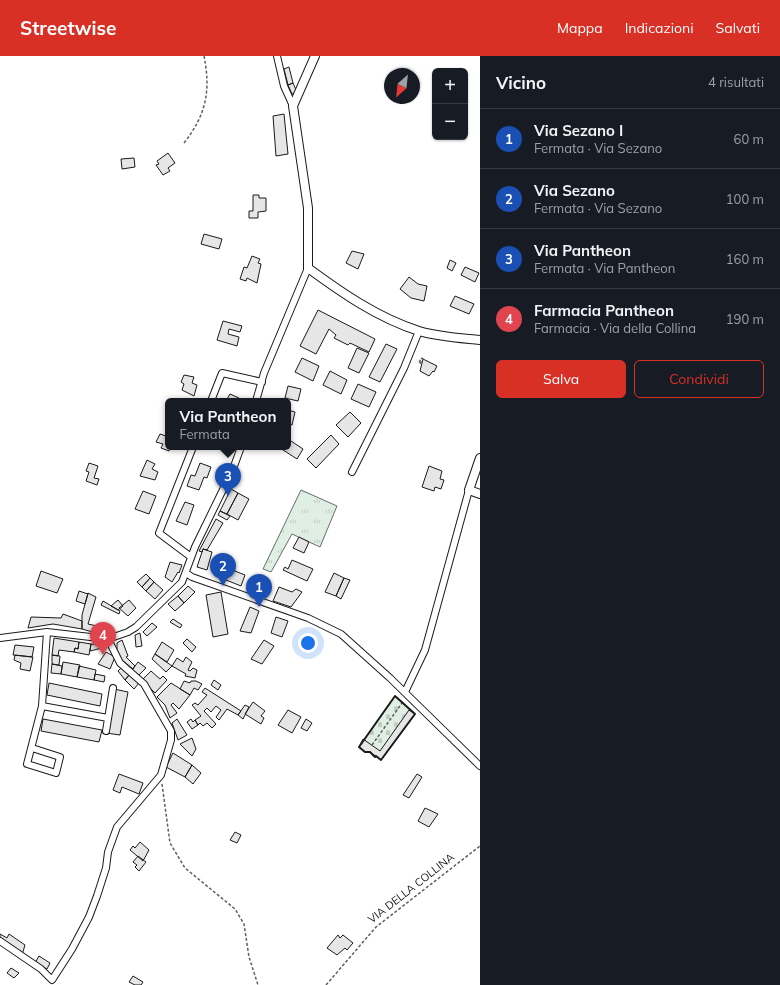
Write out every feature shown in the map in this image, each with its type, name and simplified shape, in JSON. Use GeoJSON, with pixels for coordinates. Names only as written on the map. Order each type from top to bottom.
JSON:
{"type":"FeatureCollection","features":[{"type":"Feature","properties":{"kind":"street"},"geometry":{"type":"LineString","coordinates":[[257,398],[308,268],[309,217],[293,106],[284,86],[277,56]]}},
{"type":"Feature","properties":{"kind":"street"},"geometry":{"type":"LineString","coordinates":[[293,106],[315,56]]}},
{"type":"Feature","properties":{"kind":"street"},"geometry":{"type":"LineString","coordinates":[[308,268],[365,307],[419,331],[480,340]]}},
{"type":"Feature","properties":{"kind":"street"},"geometry":{"type":"LineString","coordinates":[[352,472],[404,368],[419,331]]}},
{"type":"Feature","properties":{"kind":"street"},"geometry":{"type":"LineString","coordinates":[[212,398],[222,373],[262,382]]}},
{"type":"Feature","properties":{"kind":"street"},"geometry":{"type":"LineString","coordinates":[[191,450],[159,533],[191,556]]}},
{"type":"Feature","properties":{"kind":"street"},"geometry":{"type":"LineString","coordinates":[[0,638],[48,632],[108,639],[128,632],[136,627],[179,586],[186,573],[191,556],[233,470],[240,450]]}},
{"type":"Feature","properties":{"kind":"street"},"geometry":{"type":"LineString","coordinates":[[405,692],[425,650],[469,490],[480,458]]}},
{"type":"Feature","properties":{"kind":"street"},"geometry":{"type":"LineString","coordinates":[[469,490],[480,494]]}},
{"type":"Feature","properties":{"kind":"street"},"geometry":{"type":"LineString","coordinates":[[186,573],[332,629],[341,634],[405,692],[480,766]]}},
{"type":"Feature","properties":{"kind":"street"},"geometry":{"type":"LineString","coordinates":[[32,748],[60,757],[56,773],[27,764],[42,706],[48,632]]}},
{"type":"Feature","properties":{"kind":"street"},"geometry":{"type":"LineString","coordinates":[[0,941],[41,969],[52,980],[72,949],[89,917],[106,868],[108,852],[117,827],[161,775],[171,740],[171,731],[144,684],[120,663],[108,639]]}},
{"type":"Feature","properties":{"kind":"street"},"geometry":{"type":"LineString","coordinates":[[106,731],[113,688]]}},
{"type":"Feature","properties":{"kind":"street"},"geometry":{"type":"LineString","coordinates":[[42,706],[108,718]]}},
{"type":"Feature","properties":{"kind":"path"},"geometry":{"type":"LineString","coordinates":[[184,143],[195,129],[204,110],[208,81],[204,56]]}},
{"type":"Feature","properties":{"kind":"path"},"geometry":{"type":"LineString","coordinates":[[372,745],[402,703]]}},
{"type":"Feature","properties":{"kind":"path"},"geometry":{"type":"LineString","coordinates":[[161,775],[170,843],[185,868],[235,909],[244,924],[249,957],[258,985]]}},
{"type":"Feature","properties":{"kind":"path","name":"VIA DELLA COLLINA"},"geometry":{"type":"LineString","coordinates":[[326,985],[376,927],[480,846]]}},
{"type":"Feature","properties":{"kind":"green space"},"geometry":{"type":"Polygon","coordinates":[[[301,490],[337,506],[320,547],[292,534],[271,572],[263,569],[301,490]]]}},
{"type":"Feature","properties":{"kind":"green space"},"geometry":{"type":"Polygon","coordinates":[[[395,696],[415,714],[381,760],[370,752],[365,752],[359,747],[395,696]]]}},
{"type":"Feature","properties":{"kind":"building"},"geometry":{"type":"Polygon","coordinates":[[[289,67],[293,83],[288,85],[284,69],[289,67]]]}},
{"type":"Feature","properties":{"kind":"building"},"geometry":{"type":"Polygon","coordinates":[[[293,83],[297,92],[292,94],[288,85],[293,83]]]}},
{"type":"Feature","properties":{"kind":"building"},"geometry":{"type":"Polygon","coordinates":[[[284,114],[288,154],[276,156],[273,116],[284,114]]]}},
{"type":"Feature","properties":{"kind":"building"},"geometry":{"type":"Polygon","coordinates":[[[168,153],[175,163],[168,168],[170,171],[163,175],[156,165],[159,164],[157,161],[168,153]]]}},
{"type":"Feature","properties":{"kind":"building"},"geometry":{"type":"Polygon","coordinates":[[[134,158],[135,167],[122,169],[121,159],[134,158]]]}},
{"type":"Feature","properties":{"kind":"building"},"geometry":{"type":"Polygon","coordinates":[[[253,195],[259,195],[259,198],[266,198],[266,211],[258,212],[258,218],[249,218],[249,211],[253,211],[253,195]]]}},
{"type":"Feature","properties":{"kind":"building"},"geometry":{"type":"Polygon","coordinates":[[[204,234],[222,239],[219,249],[201,244],[204,234]]]}},
{"type":"Feature","properties":{"kind":"building"},"geometry":{"type":"Polygon","coordinates":[[[352,251],[364,254],[358,269],[346,263],[352,251]]]}},
{"type":"Feature","properties":{"kind":"building"},"geometry":{"type":"Polygon","coordinates":[[[252,256],[260,259],[258,263],[261,264],[257,283],[247,278],[246,281],[240,279],[244,267],[247,268],[252,256]]]}},
{"type":"Feature","properties":{"kind":"building"},"geometry":{"type":"Polygon","coordinates":[[[450,260],[456,263],[452,271],[447,268],[450,260]]]}},
{"type":"Feature","properties":{"kind":"building"},"geometry":{"type":"Polygon","coordinates":[[[465,267],[479,273],[475,282],[461,275],[465,267]]]}},
{"type":"Feature","properties":{"kind":"building"},"geometry":{"type":"Polygon","coordinates":[[[409,277],[418,284],[427,286],[424,301],[411,298],[400,289],[409,277]]]}},
{"type":"Feature","properties":{"kind":"building"},"geometry":{"type":"Polygon","coordinates":[[[455,296],[474,304],[469,314],[450,306],[455,296]]]}},
{"type":"Feature","properties":{"kind":"building"},"geometry":{"type":"Polygon","coordinates":[[[318,310],[375,339],[369,352],[350,343],[348,345],[334,338],[336,335],[329,329],[316,354],[300,346],[318,310]]]}},
{"type":"Feature","properties":{"kind":"building"},"geometry":{"type":"Polygon","coordinates":[[[223,321],[242,326],[240,332],[229,329],[228,334],[239,337],[237,346],[217,340],[223,321]]]}},
{"type":"Feature","properties":{"kind":"building"},"geometry":{"type":"Polygon","coordinates":[[[386,344],[397,349],[380,382],[369,377],[386,344]]]}},
{"type":"Feature","properties":{"kind":"building"},"geometry":{"type":"Polygon","coordinates":[[[357,348],[369,353],[359,373],[348,368],[357,348]]]}},
{"type":"Feature","properties":{"kind":"building"},"geometry":{"type":"Polygon","coordinates":[[[302,358],[319,366],[313,381],[295,372],[302,358]]]}},
{"type":"Feature","properties":{"kind":"building"},"geometry":{"type":"Polygon","coordinates":[[[423,359],[437,366],[434,372],[433,371],[429,376],[420,371],[423,359]]]}},
{"type":"Feature","properties":{"kind":"building"},"geometry":{"type":"Polygon","coordinates":[[[330,371],[347,380],[341,394],[323,385],[330,371]]]}},
{"type":"Feature","properties":{"kind":"building"},"geometry":{"type":"Polygon","coordinates":[[[184,375],[194,377],[192,383],[197,385],[194,396],[182,390],[184,384],[181,382],[184,375]]]}},
{"type":"Feature","properties":{"kind":"building"},"geometry":{"type":"Polygon","coordinates":[[[358,384],[376,392],[369,407],[351,399],[358,384]]]}},
{"type":"Feature","properties":{"kind":"building"},"geometry":{"type":"Polygon","coordinates":[[[288,386],[301,389],[298,401],[291,399],[291,398],[285,398],[288,386]]]}},
{"type":"Feature","properties":{"kind":"building"},"geometry":{"type":"Polygon","coordinates":[[[230,394],[239,398],[228,398],[230,394]]]}},
{"type":"Feature","properties":{"kind":"building"},"geometry":{"type":"Polygon","coordinates":[[[291,411],[295,412],[291,425],[291,411]]]}},
{"type":"Feature","properties":{"kind":"building"},"geometry":{"type":"Polygon","coordinates":[[[350,412],[361,423],[348,437],[336,425],[350,412]]]}},
{"type":"Feature","properties":{"kind":"building"},"geometry":{"type":"Polygon","coordinates":[[[160,434],[165,436],[165,450],[161,448],[163,444],[156,442],[160,434]]]}},
{"type":"Feature","properties":{"kind":"building"},"geometry":{"type":"Polygon","coordinates":[[[331,435],[339,444],[316,468],[307,459],[331,435]]]}},
{"type":"Feature","properties":{"kind":"building"},"geometry":{"type":"Polygon","coordinates":[[[291,441],[303,449],[297,459],[283,450],[291,450],[291,441]]]}},
{"type":"Feature","properties":{"kind":"building"},"geometry":{"type":"Polygon","coordinates":[[[147,460],[155,464],[152,469],[158,472],[155,480],[140,476],[147,460]]]}},
{"type":"Feature","properties":{"kind":"building"},"geometry":{"type":"Polygon","coordinates":[[[89,463],[98,466],[94,478],[99,479],[97,485],[86,481],[89,472],[86,471],[89,463]]]}},
{"type":"Feature","properties":{"kind":"building"},"geometry":{"type":"Polygon","coordinates":[[[200,463],[211,467],[207,478],[204,477],[199,490],[187,486],[191,475],[195,476],[200,463]]]}},
{"type":"Feature","properties":{"kind":"building"},"geometry":{"type":"Polygon","coordinates":[[[429,466],[442,471],[440,479],[444,480],[441,489],[435,487],[434,491],[422,487],[429,466]]]}},
{"type":"Feature","properties":{"kind":"building"},"geometry":{"type":"Polygon","coordinates":[[[231,489],[238,493],[227,514],[220,511],[231,489]]]}},
{"type":"Feature","properties":{"kind":"building"},"geometry":{"type":"Polygon","coordinates":[[[143,491],[156,496],[149,514],[135,509],[143,491]]]}},
{"type":"Feature","properties":{"kind":"building"},"geometry":{"type":"Polygon","coordinates":[[[238,493],[249,499],[238,520],[227,514],[238,493]]]}},
{"type":"Feature","properties":{"kind":"building"},"geometry":{"type":"Polygon","coordinates":[[[185,502],[194,505],[187,525],[176,521],[185,502]]]}},
{"type":"Feature","properties":{"kind":"building"},"geometry":{"type":"Polygon","coordinates":[[[220,511],[230,516],[227,520],[218,515],[220,511]]]}},
{"type":"Feature","properties":{"kind":"building"},"geometry":{"type":"Polygon","coordinates":[[[216,519],[223,523],[207,550],[203,549],[202,552],[199,551],[216,519]]]}},
{"type":"Feature","properties":{"kind":"building"},"geometry":{"type":"Polygon","coordinates":[[[299,537],[309,542],[304,553],[293,548],[299,537]]]}},
{"type":"Feature","properties":{"kind":"building"},"geometry":{"type":"Polygon","coordinates":[[[203,549],[212,552],[207,570],[197,567],[203,549]]]}},
{"type":"Feature","properties":{"kind":"building"},"geometry":{"type":"Polygon","coordinates":[[[292,560],[313,569],[307,581],[283,570],[285,567],[288,569],[292,560]]]}},
{"type":"Feature","properties":{"kind":"building"},"geometry":{"type":"Polygon","coordinates":[[[170,562],[182,565],[179,573],[178,572],[172,582],[165,577],[170,562]]]}},
{"type":"Feature","properties":{"kind":"building"},"geometry":{"type":"Polygon","coordinates":[[[225,567],[245,575],[241,586],[221,578],[225,567]]]}},
{"type":"Feature","properties":{"kind":"building"},"geometry":{"type":"Polygon","coordinates":[[[41,571],[63,579],[57,593],[36,586],[41,571]]]}},
{"type":"Feature","properties":{"kind":"building"},"geometry":{"type":"Polygon","coordinates":[[[334,573],[344,578],[336,596],[325,592],[334,573]]]}},
{"type":"Feature","properties":{"kind":"building"},"geometry":{"type":"Polygon","coordinates":[[[146,574],[150,578],[142,587],[137,582],[146,574]]]}},
{"type":"Feature","properties":{"kind":"building"},"geometry":{"type":"Polygon","coordinates":[[[150,578],[154,582],[146,591],[142,587],[150,578]]]}},
{"type":"Feature","properties":{"kind":"building"},"geometry":{"type":"Polygon","coordinates":[[[344,578],[350,580],[341,599],[336,596],[344,578]]]}},
{"type":"Feature","properties":{"kind":"building"},"geometry":{"type":"Polygon","coordinates":[[[256,580],[269,585],[265,594],[252,588],[256,580]]]}},
{"type":"Feature","properties":{"kind":"building"},"geometry":{"type":"Polygon","coordinates":[[[154,582],[163,590],[155,599],[146,591],[154,582]]]}},
{"type":"Feature","properties":{"kind":"building"},"geometry":{"type":"Polygon","coordinates":[[[188,586],[195,592],[184,603],[178,596],[188,586]]]}},
{"type":"Feature","properties":{"kind":"building"},"geometry":{"type":"Polygon","coordinates":[[[279,587],[292,592],[296,589],[302,592],[291,607],[273,601],[279,587]]]}},
{"type":"Feature","properties":{"kind":"building"},"geometry":{"type":"Polygon","coordinates":[[[79,591],[88,594],[85,604],[76,601],[79,591]]]}},
{"type":"Feature","properties":{"kind":"building"},"geometry":{"type":"Polygon","coordinates":[[[221,592],[228,634],[213,637],[206,595],[221,592]]]}},
{"type":"Feature","properties":{"kind":"building"},"geometry":{"type":"Polygon","coordinates":[[[88,593],[96,597],[88,624],[97,626],[96,633],[82,629],[82,615],[88,593]]]}},
{"type":"Feature","properties":{"kind":"building"},"geometry":{"type":"Polygon","coordinates":[[[178,596],[184,603],[175,611],[168,604],[178,596]]]}},
{"type":"Feature","properties":{"kind":"building"},"geometry":{"type":"Polygon","coordinates":[[[118,600],[123,606],[118,610],[111,606],[118,600]]]}},
{"type":"Feature","properties":{"kind":"building"},"geometry":{"type":"Polygon","coordinates":[[[129,600],[136,608],[128,616],[119,608],[129,600]]]}},
{"type":"Feature","properties":{"kind":"building"},"geometry":{"type":"Polygon","coordinates":[[[103,601],[120,611],[119,614],[101,605],[103,601]]]}},
{"type":"Feature","properties":{"kind":"building"},"geometry":{"type":"Polygon","coordinates":[[[250,607],[259,611],[251,633],[240,631],[250,607]]]}},
{"type":"Feature","properties":{"kind":"building"},"geometry":{"type":"Polygon","coordinates":[[[63,614],[82,621],[82,629],[53,624],[28,628],[31,617],[61,618],[63,614]]]}},
{"type":"Feature","properties":{"kind":"building"},"geometry":{"type":"Polygon","coordinates":[[[276,617],[288,621],[282,637],[271,633],[276,617]]]}},
{"type":"Feature","properties":{"kind":"building"},"geometry":{"type":"Polygon","coordinates":[[[173,619],[182,625],[180,628],[170,622],[173,619]]]}},
{"type":"Feature","properties":{"kind":"building"},"geometry":{"type":"Polygon","coordinates":[[[152,623],[157,627],[147,636],[143,632],[152,623]]]}},
{"type":"Feature","properties":{"kind":"building"},"geometry":{"type":"Polygon","coordinates":[[[97,626],[104,627],[103,634],[96,633],[97,626]]]}},
{"type":"Feature","properties":{"kind":"building"},"geometry":{"type":"Polygon","coordinates":[[[140,633],[142,646],[136,647],[135,635],[140,633]]]}},
{"type":"Feature","properties":{"kind":"building"},"geometry":{"type":"Polygon","coordinates":[[[54,638],[79,642],[78,649],[75,648],[74,652],[59,650],[58,656],[52,655],[54,638]]]}},
{"type":"Feature","properties":{"kind":"building"},"geometry":{"type":"Polygon","coordinates":[[[187,639],[196,647],[192,652],[183,643],[187,639]]]}},
{"type":"Feature","properties":{"kind":"building"},"geometry":{"type":"Polygon","coordinates":[[[122,640],[128,656],[126,657],[135,666],[133,669],[122,660],[117,651],[117,643],[122,640]]]}},
{"type":"Feature","properties":{"kind":"building"},"geometry":{"type":"Polygon","coordinates":[[[264,640],[274,646],[262,664],[251,659],[264,640]]]}},
{"type":"Feature","properties":{"kind":"building"},"geometry":{"type":"Polygon","coordinates":[[[79,642],[91,644],[89,655],[74,652],[75,648],[78,649],[79,642]]]}},
{"type":"Feature","properties":{"kind":"building"},"geometry":{"type":"Polygon","coordinates":[[[162,642],[174,650],[167,662],[155,654],[162,642]]]}},
{"type":"Feature","properties":{"kind":"building"},"geometry":{"type":"Polygon","coordinates":[[[91,644],[103,645],[102,648],[90,651],[91,644]]]}},
{"type":"Feature","properties":{"kind":"building"},"geometry":{"type":"Polygon","coordinates":[[[15,645],[34,647],[32,657],[13,655],[15,645]]]}},
{"type":"Feature","properties":{"kind":"building"},"geometry":{"type":"Polygon","coordinates":[[[106,652],[115,657],[110,669],[98,664],[106,652]]]}},
{"type":"Feature","properties":{"kind":"building"},"geometry":{"type":"Polygon","coordinates":[[[155,654],[172,666],[166,672],[152,659],[155,654]]]}},
{"type":"Feature","properties":{"kind":"building"},"geometry":{"type":"Polygon","coordinates":[[[15,655],[33,657],[30,671],[20,669],[21,663],[14,660],[15,655]]]}},
{"type":"Feature","properties":{"kind":"building"},"geometry":{"type":"Polygon","coordinates":[[[52,655],[60,656],[59,665],[52,664],[52,655]]]}},
{"type":"Feature","properties":{"kind":"building"},"geometry":{"type":"Polygon","coordinates":[[[186,657],[192,662],[188,670],[190,671],[193,668],[197,670],[195,678],[185,676],[186,674],[172,666],[177,658],[183,662],[186,657]]]}},
{"type":"Feature","properties":{"kind":"building"},"geometry":{"type":"Polygon","coordinates":[[[63,662],[80,665],[77,677],[61,674],[63,662]]]}},
{"type":"Feature","properties":{"kind":"building"},"geometry":{"type":"Polygon","coordinates":[[[138,662],[146,668],[138,676],[132,670],[138,662]]]}},
{"type":"Feature","properties":{"kind":"building"},"geometry":{"type":"Polygon","coordinates":[[[52,664],[62,666],[61,674],[51,673],[52,664]]]}},
{"type":"Feature","properties":{"kind":"building"},"geometry":{"type":"Polygon","coordinates":[[[79,666],[96,670],[94,680],[77,677],[79,666]]]}},
{"type":"Feature","properties":{"kind":"building"},"geometry":{"type":"Polygon","coordinates":[[[121,668],[129,675],[125,680],[118,671],[121,668]]]}},
{"type":"Feature","properties":{"kind":"building"},"geometry":{"type":"Polygon","coordinates":[[[151,671],[160,679],[163,676],[167,680],[155,693],[142,680],[151,671]]]}},
{"type":"Feature","properties":{"kind":"building"},"geometry":{"type":"Polygon","coordinates":[[[95,674],[105,676],[104,682],[94,680],[95,674]]]}},
{"type":"Feature","properties":{"kind":"building"},"geometry":{"type":"Polygon","coordinates":[[[129,675],[139,683],[134,689],[125,680],[129,675]]]}},
{"type":"Feature","properties":{"kind":"building"},"geometry":{"type":"Polygon","coordinates":[[[214,680],[221,685],[218,690],[211,685],[214,680]]]}},
{"type":"Feature","properties":{"kind":"building"},"geometry":{"type":"Polygon","coordinates":[[[184,681],[190,683],[191,681],[196,681],[202,684],[198,690],[194,688],[190,695],[180,689],[184,681]]]}},
{"type":"Feature","properties":{"kind":"building"},"geometry":{"type":"Polygon","coordinates":[[[49,683],[102,694],[100,706],[47,695],[49,683]]]}},
{"type":"Feature","properties":{"kind":"building"},"geometry":{"type":"Polygon","coordinates":[[[171,683],[190,695],[179,709],[173,703],[171,705],[177,713],[170,718],[165,705],[157,697],[171,683]]]}},
{"type":"Feature","properties":{"kind":"building"},"geometry":{"type":"Polygon","coordinates":[[[205,688],[241,711],[238,715],[227,709],[219,720],[216,717],[221,710],[216,706],[211,712],[207,708],[204,711],[216,724],[212,728],[207,723],[203,726],[200,723],[198,725],[195,720],[201,716],[192,705],[195,703],[198,705],[207,695],[202,692],[205,688]]]}},
{"type":"Feature","properties":{"kind":"building"},"geometry":{"type":"Polygon","coordinates":[[[114,689],[128,692],[120,735],[106,733],[114,689]]]}},
{"type":"Feature","properties":{"kind":"building"},"geometry":{"type":"Polygon","coordinates":[[[253,702],[265,711],[261,716],[264,718],[261,724],[245,714],[253,702]]]}},
{"type":"Feature","properties":{"kind":"building"},"geometry":{"type":"Polygon","coordinates":[[[245,705],[249,707],[243,719],[238,715],[245,705]]]}},
{"type":"Feature","properties":{"kind":"building"},"geometry":{"type":"Polygon","coordinates":[[[288,710],[301,717],[292,733],[278,725],[288,710]]]}},
{"type":"Feature","properties":{"kind":"building"},"geometry":{"type":"Polygon","coordinates":[[[409,710],[415,714],[381,760],[370,752],[365,752],[359,747],[363,739],[380,751],[409,710]]]}},
{"type":"Feature","properties":{"kind":"building"},"geometry":{"type":"Polygon","coordinates":[[[43,719],[102,730],[99,742],[41,731],[43,719]]]}},
{"type":"Feature","properties":{"kind":"building"},"geometry":{"type":"Polygon","coordinates":[[[177,719],[187,735],[178,740],[172,723],[177,719]]]}},
{"type":"Feature","properties":{"kind":"building"},"geometry":{"type":"Polygon","coordinates":[[[191,719],[193,722],[195,720],[198,725],[192,729],[187,722],[191,719]]]}},
{"type":"Feature","properties":{"kind":"building"},"geometry":{"type":"Polygon","coordinates":[[[306,719],[312,723],[307,731],[301,728],[306,719]]]}},
{"type":"Feature","properties":{"kind":"building"},"geometry":{"type":"Polygon","coordinates":[[[192,738],[196,749],[192,756],[180,744],[192,738]]]}},
{"type":"Feature","properties":{"kind":"building"},"geometry":{"type":"Polygon","coordinates":[[[173,753],[192,765],[185,777],[166,767],[173,753]]]}},
{"type":"Feature","properties":{"kind":"building"},"geometry":{"type":"Polygon","coordinates":[[[192,765],[201,773],[193,784],[185,777],[192,765]]]}},
{"type":"Feature","properties":{"kind":"building"},"geometry":{"type":"Polygon","coordinates":[[[119,774],[143,783],[139,794],[122,787],[120,793],[113,790],[119,774]]]}},
{"type":"Feature","properties":{"kind":"building"},"geometry":{"type":"Polygon","coordinates":[[[417,774],[422,777],[409,798],[403,795],[417,774]]]}},
{"type":"Feature","properties":{"kind":"building"},"geometry":{"type":"Polygon","coordinates":[[[425,808],[438,814],[429,827],[418,821],[425,808]]]}},
{"type":"Feature","properties":{"kind":"building"},"geometry":{"type":"Polygon","coordinates":[[[235,832],[241,835],[237,843],[230,840],[235,832]]]}},
{"type":"Feature","properties":{"kind":"building"},"geometry":{"type":"Polygon","coordinates":[[[140,842],[149,850],[143,861],[130,850],[133,846],[135,848],[140,842]]]}},
{"type":"Feature","properties":{"kind":"building"},"geometry":{"type":"Polygon","coordinates":[[[138,856],[146,862],[139,871],[135,867],[137,865],[133,862],[138,856]]]}},
{"type":"Feature","properties":{"kind":"building"},"geometry":{"type":"Polygon","coordinates":[[[0,934],[7,938],[9,934],[25,945],[22,955],[0,939],[0,934]]]}},
{"type":"Feature","properties":{"kind":"building"},"geometry":{"type":"Polygon","coordinates":[[[338,935],[340,938],[343,935],[353,943],[347,950],[345,948],[337,955],[327,948],[338,935]]]}},
{"type":"Feature","properties":{"kind":"building"},"geometry":{"type":"Polygon","coordinates":[[[39,956],[50,963],[47,969],[35,963],[39,956]]]}},
{"type":"Feature","properties":{"kind":"building"},"geometry":{"type":"Polygon","coordinates":[[[11,968],[19,973],[14,978],[7,973],[11,968]]]}},
{"type":"Feature","properties":{"kind":"building"},"geometry":{"type":"Polygon","coordinates":[[[133,976],[143,982],[141,985],[135,985],[129,982],[133,976]]]}},
{"type":"Feature","properties":{"kind":"wall"},"geometry":{"type":"LineString","coordinates":[[395,696],[415,714],[381,760],[370,752],[365,752],[359,747],[395,696]]}},
{"type":"Feature","properties":{"kind":"place","name":"Via Pantheon"},"geometry":{"type":"Point","coordinates":[228,496]}},
{"type":"Feature","properties":{"kind":"place","name":"Via Sezano"},"geometry":{"type":"Point","coordinates":[223,586]}},
{"type":"Feature","properties":{"kind":"place","name":"Via Sezano I"},"geometry":{"type":"Point","coordinates":[259,607]}},
{"type":"Feature","properties":{"kind":"place","name":"Farmacia Pantheon"},"geometry":{"type":"Point","coordinates":[103,655]}}]}
